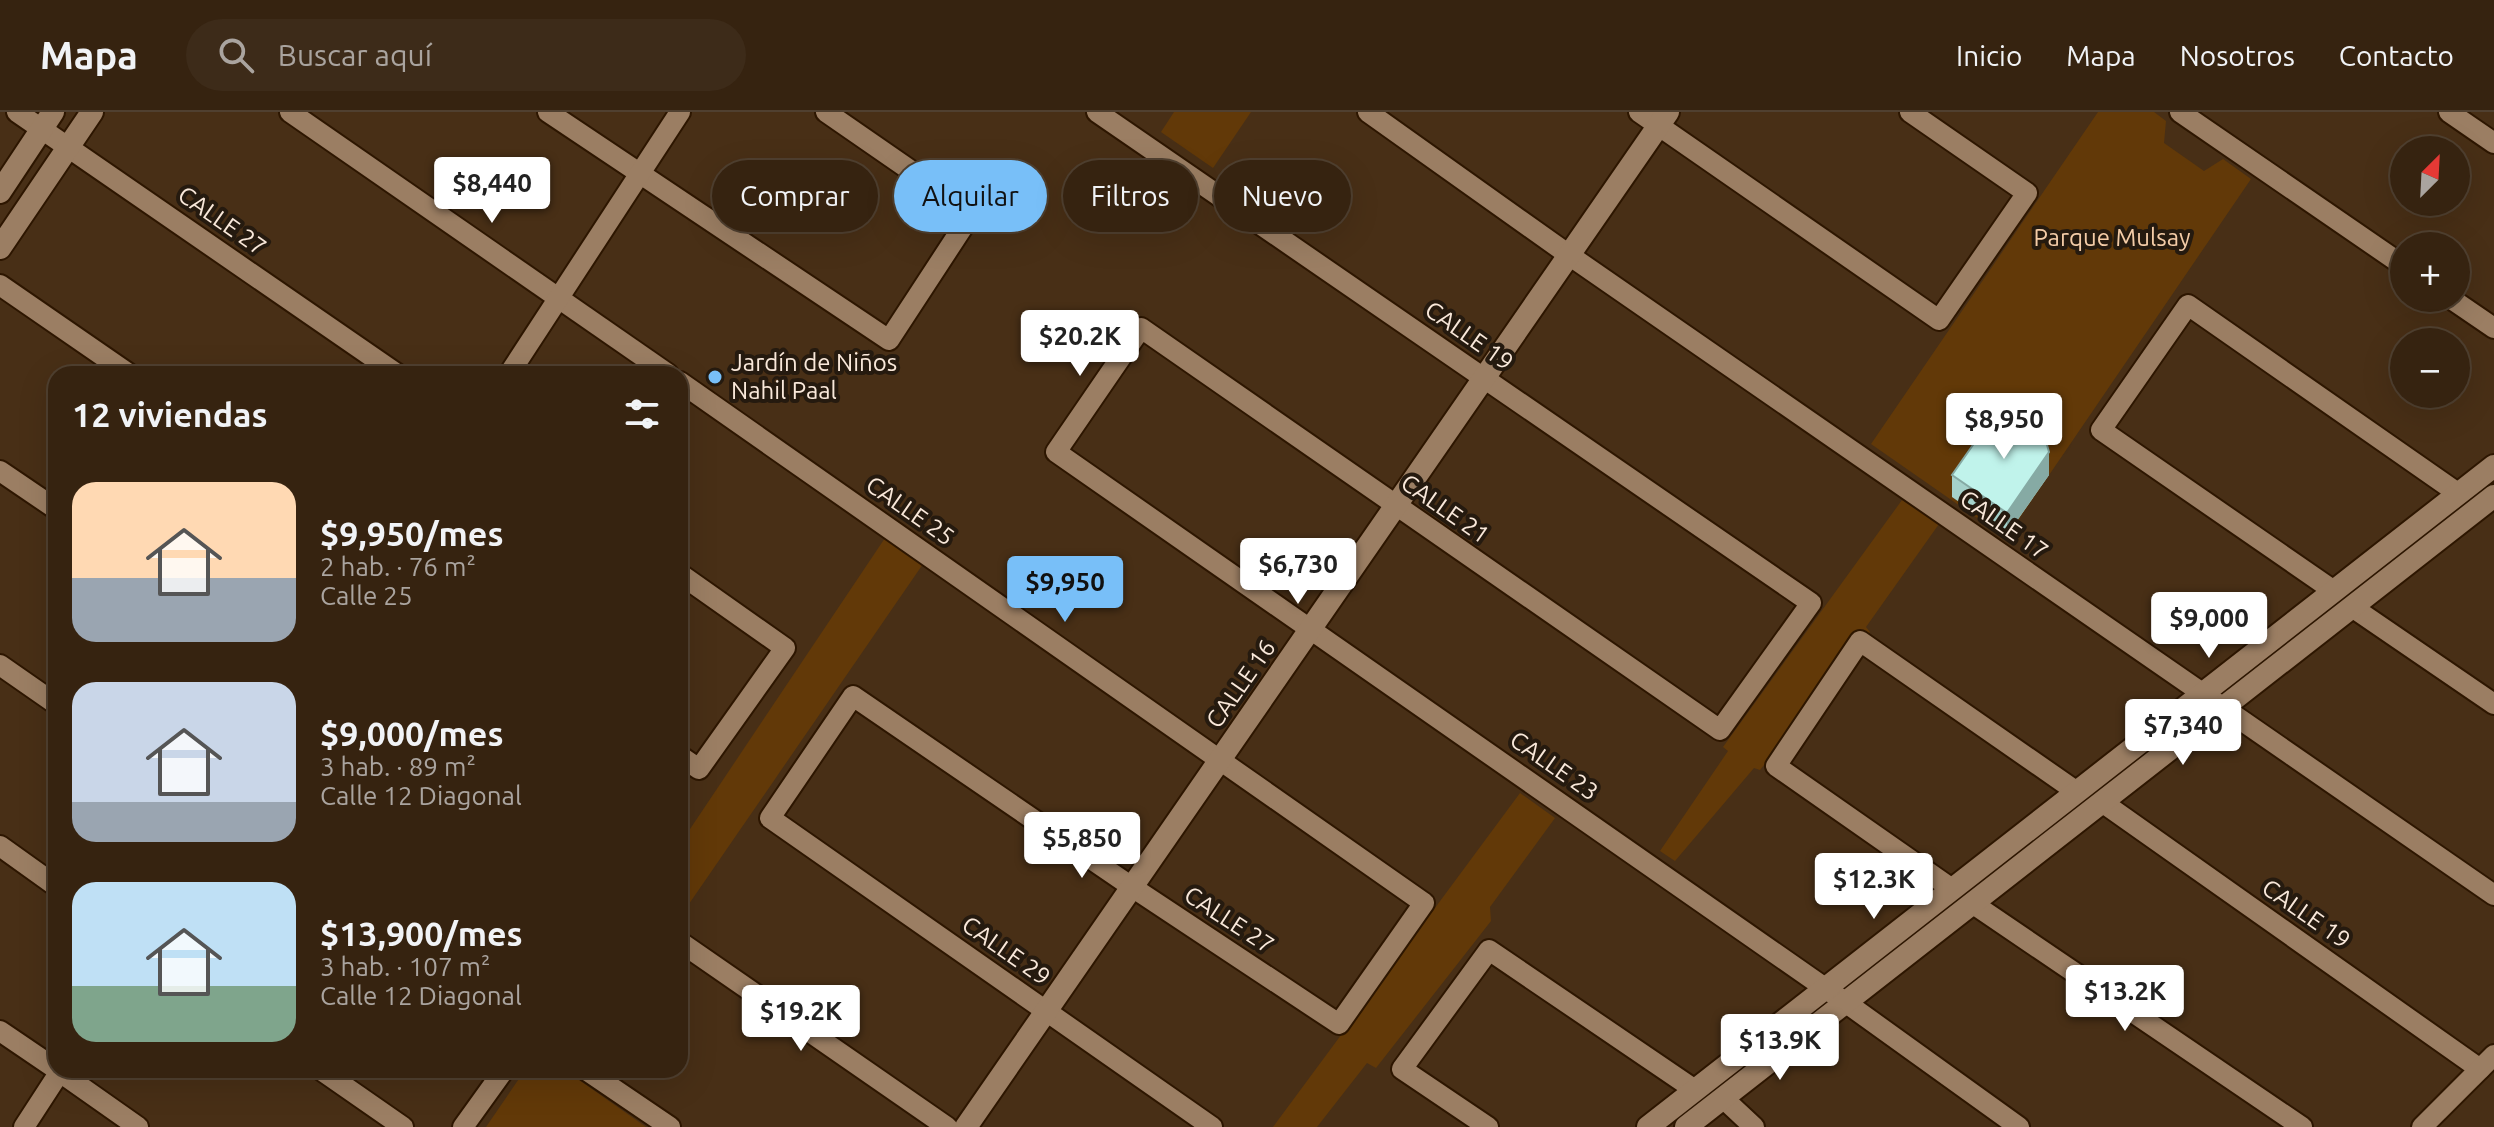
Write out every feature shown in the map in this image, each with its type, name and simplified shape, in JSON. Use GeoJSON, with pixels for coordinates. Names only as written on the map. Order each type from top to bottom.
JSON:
{"type":"FeatureCollection","features":[{"type":"Feature","properties":{"kind":"street","name":"CALLE 27"},"geometry":{"type":"LineString","coordinates":[[17,112],[47,120],[69,147],[385,366]]}},
{"type":"Feature","properties":{"kind":"street"},"geometry":{"type":"LineString","coordinates":[[0,248],[92,112]]}},
{"type":"Feature","properties":{"kind":"street"},"geometry":{"type":"LineString","coordinates":[[290,112],[657,366]]}},
{"type":"Feature","properties":{"kind":"street"},"geometry":{"type":"LineString","coordinates":[[548,112],[889,340],[972,213],[826,112]]}},
{"type":"Feature","properties":{"kind":"street"},"geometry":{"type":"LineString","coordinates":[[514,366],[680,112]]}},
{"type":"Feature","properties":{"kind":"street","name":"CALLE 19"},"geometry":{"type":"LineString","coordinates":[[1097,112],[1811,603],[1720,730]]}},
{"type":"Feature","properties":{"kind":"street","name":"CALLE 17"},"geometry":{"type":"LineString","coordinates":[[1368,112],[1569,255],[2494,895]]}},
{"type":"Feature","properties":{"kind":"street"},"geometry":{"type":"LineString","coordinates":[[1639,112],[1663,119],[1939,320],[2027,193],[1910,112]]}},
{"type":"Feature","properties":{"kind":"street"},"geometry":{"type":"LineString","coordinates":[[2180,112],[2390,256]]}},
{"type":"Feature","properties":{"kind":"street"},"geometry":{"type":"LineString","coordinates":[[2449,112],[2494,143]]}},
{"type":"Feature","properties":{"kind":"street","name":"CALLE 16"},"geometry":{"type":"LineString","coordinates":[[966,1127],[1663,119]]}},
{"type":"Feature","properties":{"kind":"street"},"geometry":{"type":"LineString","coordinates":[[0,192],[47,120]]}},
{"type":"Feature","properties":{"kind":"street"},"geometry":{"type":"LineString","coordinates":[[0,285],[117,366]]}},
{"type":"Feature","properties":{"kind":"street"},"geometry":{"type":"LineString","coordinates":[[2334,591],[2101,430],[2188,305],[2459,494]]}},
{"type":"Feature","properties":{"kind":"street"},"geometry":{"type":"LineString","coordinates":[[2470,311],[2493,325]]}},
{"type":"Feature","properties":{"kind":"street","name":"CALLE 21"},"geometry":{"type":"LineString","coordinates":[[1056,452],[1141,328],[1720,730]]}},
{"type":"Feature","properties":{"kind":"street","name":"CALLE 25"},"geometry":{"type":"LineString","coordinates":[[688,388],[1424,903],[1339,1024]]}},
{"type":"Feature","properties":{"kind":"street","name":"CALLE 23"},"geometry":{"type":"LineString","coordinates":[[1056,452],[1845,1002],[2019,1127]]}},
{"type":"Feature","properties":{"kind":"street"},"geometry":{"type":"LineString","coordinates":[[1648,1127],[2494,466]]}},
{"type":"Feature","properties":{"kind":"street"},"geometry":{"type":"LineString","coordinates":[[0,471],[48,504]]}},
{"type":"Feature","properties":{"kind":"street"},"geometry":{"type":"LineString","coordinates":[[1686,1127],[2222,707],[2352,607],[2489,508]]}},
{"type":"Feature","properties":{"kind":"street"},"geometry":{"type":"LineString","coordinates":[[688,580],[785,648],[699,769],[688,761]]}},
{"type":"Feature","properties":{"kind":"street"},"geometry":{"type":"LineString","coordinates":[[2352,607],[2494,704]]}},
{"type":"Feature","properties":{"kind":"street"},"geometry":{"type":"LineString","coordinates":[[1952,889],[1776,766],[1860,641],[2077,792]]}},
{"type":"Feature","properties":{"kind":"street"},"geometry":{"type":"LineString","coordinates":[[0,665],[48,698]]}},
{"type":"Feature","properties":{"kind":"street","name":"CALLE 27"},"geometry":{"type":"LineString","coordinates":[[770,818],[853,696],[1339,1024]]}},
{"type":"Feature","properties":{"kind":"street","name":"CALLE 19"},"geometry":{"type":"LineString","coordinates":[[2102,802],[2487,1062]]}},
{"type":"Feature","properties":{"kind":"street","name":"CALLE 29"},"geometry":{"type":"LineString","coordinates":[[770,818],[1212,1127]]}},
{"type":"Feature","properties":{"kind":"street"},"geometry":{"type":"LineString","coordinates":[[0,846],[48,880]]}},
{"type":"Feature","properties":{"kind":"street"},"geometry":{"type":"LineString","coordinates":[[1972,903],[2302,1127]]}},
{"type":"Feature","properties":{"kind":"street"},"geometry":{"type":"LineString","coordinates":[[688,948],[947,1127]]}},
{"type":"Feature","properties":{"kind":"street"},"geometry":{"type":"LineString","coordinates":[[1488,1127],[1402,1069],[1489,950],[1695,1090]]}},
{"type":"Feature","properties":{"kind":"street"},"geometry":{"type":"LineString","coordinates":[[0,1031],[48,1063]]}},
{"type":"Feature","properties":{"kind":"street"},"geometry":{"type":"LineString","coordinates":[[2422,1127],[2487,1062]]}},
{"type":"Feature","properties":{"kind":"street"},"geometry":{"type":"LineString","coordinates":[[24,1127],[53,1078]]}},
{"type":"Feature","properties":{"kind":"street"},"geometry":{"type":"LineString","coordinates":[[69,1078],[138,1127]]}},
{"type":"Feature","properties":{"kind":"street"},"geometry":{"type":"LineString","coordinates":[[333,1078],[403,1127]]}},
{"type":"Feature","properties":{"kind":"street"},"geometry":{"type":"LineString","coordinates":[[463,1127],[498,1078]]}},
{"type":"Feature","properties":{"kind":"street"},"geometry":{"type":"LineString","coordinates":[[598,1078],[670,1127]]}},
{"type":"Feature","properties":{"kind":"street"},"geometry":{"type":"LineString","coordinates":[[1723,1098],[1754,1127]]}},
{"type":"Feature","properties":{"kind":"green space"},"geometry":{"type":"Polygon","coordinates":[[[1174,112],[1251,112],[1218,160],[1214,160],[1213,168],[1161,132],[1174,112]]]}},
{"type":"Feature","properties":{"kind":"green space","name":"Parque Mulsay"},"geometry":{"type":"Polygon","coordinates":[[[2098,112],[2154,112],[2166,121],[2164,143],[2204,171],[2223,159],[2251,179],[2006,538],[1871,444],[2098,112]]]}},
{"type":"Feature","properties":{"kind":"green space"},"geometry":{"type":"Polygon","coordinates":[[[1902,500],[1939,524],[1866,627],[1870,632],[1760,770],[1754,768],[1675,861],[1660,851],[1728,751],[1723,747],[1902,500]]]}},
{"type":"Feature","properties":{"kind":"green space"},"geometry":{"type":"Polygon","coordinates":[[[885,538],[923,564],[688,905],[688,832],[885,538]]]}},
{"type":"Feature","properties":{"kind":"green space"},"geometry":{"type":"Polygon","coordinates":[[[1520,793],[1555,818],[1490,907],[1491,921],[1376,1068],[1367,1063],[1317,1127],[1273,1127],[1520,793]]]}},
{"type":"Feature","properties":{"kind":"green space"},"geometry":{"type":"Polygon","coordinates":[[[520,1078],[576,1078],[646,1127],[486,1127],[520,1078]]]}},
{"type":"Feature","properties":{"kind":"building"},"geometry":{"type":"Polygon","coordinates":[[[2013,417],[2018,422],[2023,417],[2044,434],[2049,452],[2007,513],[1952,475],[1982,432],[2013,417]]]}},
{"type":"Feature","properties":{"kind":"place","name":"Jardín de Niños Nahil Paal"},"geometry":{"type":"Point","coordinates":[715,377]}}]}
